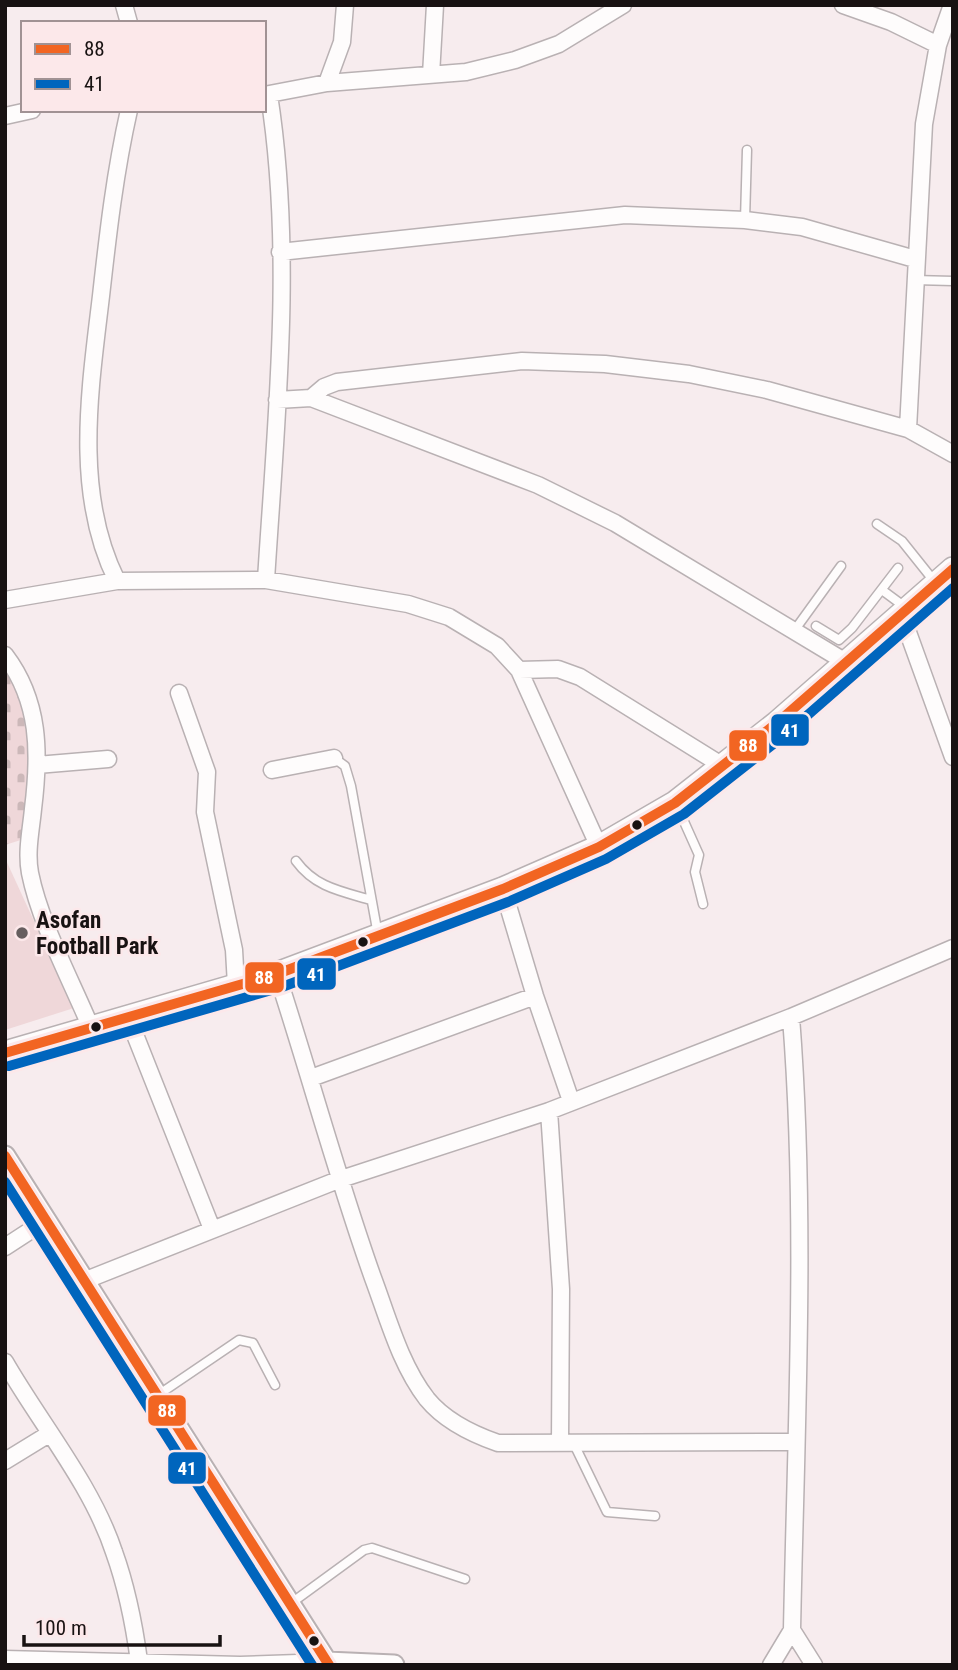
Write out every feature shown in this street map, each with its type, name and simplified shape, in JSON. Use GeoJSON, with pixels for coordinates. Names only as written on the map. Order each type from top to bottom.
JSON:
{"type":"FeatureCollection","features":[{"type":"Feature","properties":{"kind":"main road"},"geometry":{"type":"LineString","coordinates":[[5,1053],[276,974],[379,938],[503,889],[599,847],[676,803],[844,661],[860,635],[904,611],[944,576]]}},
{"type":"Feature","properties":{"kind":"street"},"geometry":{"type":"LineString","coordinates":[[327,83],[342,42],[345,5]]}},
{"type":"Feature","properties":{"kind":"street"},"geometry":{"type":"LineString","coordinates":[[431,75],[435,5]]}},
{"type":"Feature","properties":{"kind":"street"},"geometry":{"type":"LineString","coordinates":[[266,580],[277,400],[281,252],[279,172],[267,95],[327,83],[478,69],[548,48],[623,5]]}},
{"type":"Feature","properties":{"kind":"street"},"geometry":{"type":"LineString","coordinates":[[843,5],[891,22],[938,45]]}},
{"type":"Feature","properties":{"kind":"street"},"geometry":{"type":"LineString","coordinates":[[908,429],[924,124],[938,45],[952,5]]}},
{"type":"Feature","properties":{"kind":"street"},"geometry":{"type":"LineString","coordinates":[[5,116],[23,112]]}},
{"type":"Feature","properties":{"kind":"street"},"geometry":{"type":"LineString","coordinates":[[117,580],[107,560],[95,513],[88,410],[115,173],[128,112]]}},
{"type":"Feature","properties":{"kind":"street"},"geometry":{"type":"LineString","coordinates":[[281,252],[625,215],[745,220],[802,228],[915,259]]}},
{"type":"Feature","properties":{"kind":"street"},"geometry":{"type":"LineString","coordinates":[[311,398],[324,387],[337,382],[436,369],[522,361],[605,364],[689,374],[767,390],[908,429],[953,454]]}},
{"type":"Feature","properties":{"kind":"street"},"geometry":{"type":"LineString","coordinates":[[277,400],[311,398],[538,485],[615,523],[844,661]]}},
{"type":"Feature","properties":{"kind":"street"},"geometry":{"type":"LineString","coordinates":[[5,600],[117,580],[266,580],[408,604],[449,617],[497,646],[519,670],[599,847]]}},
{"type":"Feature","properties":{"kind":"street"},"geometry":{"type":"LineString","coordinates":[[904,611],[953,757]]}},
{"type":"Feature","properties":{"kind":"street"},"geometry":{"type":"LineString","coordinates":[[5,655],[28,691],[33,711],[37,765],[30,838],[30,874],[40,907],[91,1028]]}},
{"type":"Feature","properties":{"kind":"street"},"geometry":{"type":"LineString","coordinates":[[519,670],[558,669],[580,677],[723,766]]}},
{"type":"Feature","properties":{"kind":"street"},"geometry":{"type":"LineString","coordinates":[[179,693],[206,772],[205,812],[234,950],[236,985]]}},
{"type":"Feature","properties":{"kind":"street"},"geometry":{"type":"LineString","coordinates":[[272,770],[334,758]]}},
{"type":"Feature","properties":{"kind":"street"},"geometry":{"type":"LineString","coordinates":[[37,765],[108,759]]}},
{"type":"Feature","properties":{"kind":"street"},"geometry":{"type":"LineString","coordinates":[[503,889],[535,996],[572,1101]]}},
{"type":"Feature","properties":{"kind":"street"},"geometry":{"type":"LineString","coordinates":[[86,1280],[338,1180],[549,1111],[791,1017],[953,948]]}},
{"type":"Feature","properties":{"kind":"street"},"geometry":{"type":"LineString","coordinates":[[276,974],[311,1078],[338,1180],[397,1342],[418,1386],[447,1418],[498,1443],[684,1445],[796,1442]]}},
{"type":"Feature","properties":{"kind":"street"},"geometry":{"type":"LineString","coordinates":[[311,1078],[535,996]]}},
{"type":"Feature","properties":{"kind":"street"},"geometry":{"type":"LineString","coordinates":[[128,1017],[212,1229]]}},
{"type":"Feature","properties":{"kind":"street"},"geometry":{"type":"LineString","coordinates":[[771,1665],[792,1630],[802,1226],[799,1111],[791,1017]]}},
{"type":"Feature","properties":{"kind":"street"},"geometry":{"type":"LineString","coordinates":[[549,1111],[560,1265],[567,1443]]}},
{"type":"Feature","properties":{"kind":"street"},"geometry":{"type":"LineString","coordinates":[[5,1156],[328,1663]]}},
{"type":"Feature","properties":{"kind":"street"},"geometry":{"type":"LineString","coordinates":[[5,1247],[45,1221]]}},
{"type":"Feature","properties":{"kind":"street"},"geometry":{"type":"LineString","coordinates":[[5,1362],[71,1469],[114,1550],[132,1614],[139,1661]]}},
{"type":"Feature","properties":{"kind":"street"},"geometry":{"type":"LineString","coordinates":[[5,1461],[49,1434]]}},
{"type":"Feature","properties":{"kind":"street"},"geometry":{"type":"LineString","coordinates":[[792,1630],[814,1665]]}},
{"type":"Feature","properties":{"kind":"street"},"geometry":{"type":"LineString","coordinates":[[5,1659],[240,1665],[394,1665]]}},
{"type":"Feature","properties":{"kind":"lane"},"geometry":{"type":"LineString","coordinates":[[745,220],[747,150]]}},
{"type":"Feature","properties":{"kind":"lane"},"geometry":{"type":"LineString","coordinates":[[915,280],[953,281]]}},
{"type":"Feature","properties":{"kind":"lane"},"geometry":{"type":"LineString","coordinates":[[877,524],[944,576]]}},
{"type":"Feature","properties":{"kind":"lane"},"geometry":{"type":"LineString","coordinates":[[794,631],[841,566]]}},
{"type":"Feature","properties":{"kind":"lane"},"geometry":{"type":"LineString","coordinates":[[816,625],[839,640],[860,635],[882,590],[898,568]]}},
{"type":"Feature","properties":{"kind":"lane"},"geometry":{"type":"LineString","coordinates":[[882,590],[904,611]]}},
{"type":"Feature","properties":{"kind":"lane"},"geometry":{"type":"LineString","coordinates":[[334,758],[345,766],[351,786],[379,938]]}},
{"type":"Feature","properties":{"kind":"lane"},"geometry":{"type":"LineString","coordinates":[[676,803],[699,855],[695,872],[703,905]]}},
{"type":"Feature","properties":{"kind":"lane"},"geometry":{"type":"LineString","coordinates":[[296,861],[306,875],[320,885],[371,900]]}},
{"type":"Feature","properties":{"kind":"lane"},"geometry":{"type":"LineString","coordinates":[[158,1395],[239,1340],[253,1343],[275,1385]]}},
{"type":"Feature","properties":{"kind":"lane"},"geometry":{"type":"LineString","coordinates":[[567,1443],[607,1512],[655,1516]]}},
{"type":"Feature","properties":{"kind":"lane"},"geometry":{"type":"LineString","coordinates":[[290,1604],[364,1550],[372,1548],[464,1579]]}},
{"type":"Feature","properties":{"kind":"green space"},"geometry":{"type":"Polygon","coordinates":[[[5,670],[24,709],[30,773],[24,839],[5,845],[5,670]]]}},
{"type":"Feature","properties":{"kind":"green space","name":"Asofan Football Park"},"geometry":{"type":"Polygon","coordinates":[[[5,858],[74,1008],[5,1030],[5,858]]]}},
{"type":"Feature","properties":{"kind":"transit line","name":"88"},"geometry":{"type":"LineString","coordinates":[[5,1053],[277,974],[503,889],[599,847],[675,803],[777,723],[953,569]]}},
{"type":"Feature","properties":{"kind":"transit line","name":"41"},"geometry":{"type":"LineString","coordinates":[[9,1066],[282,987],[508,902],[606,859],[684,814],[786,734],[953,588]]}},
{"type":"Feature","properties":{"kind":"transit line","name":"88"},"geometry":{"type":"LineString","coordinates":[[5,1156],[329,1665]]}},
{"type":"Feature","properties":{"kind":"transit line","name":"41"},"geometry":{"type":"LineString","coordinates":[[5,1182],[312,1665]]}},
{"type":"Feature","properties":{"kind":"place","name":"Asofan Football Park"},"geometry":{"type":"Point","coordinates":[22,933]}}]}
